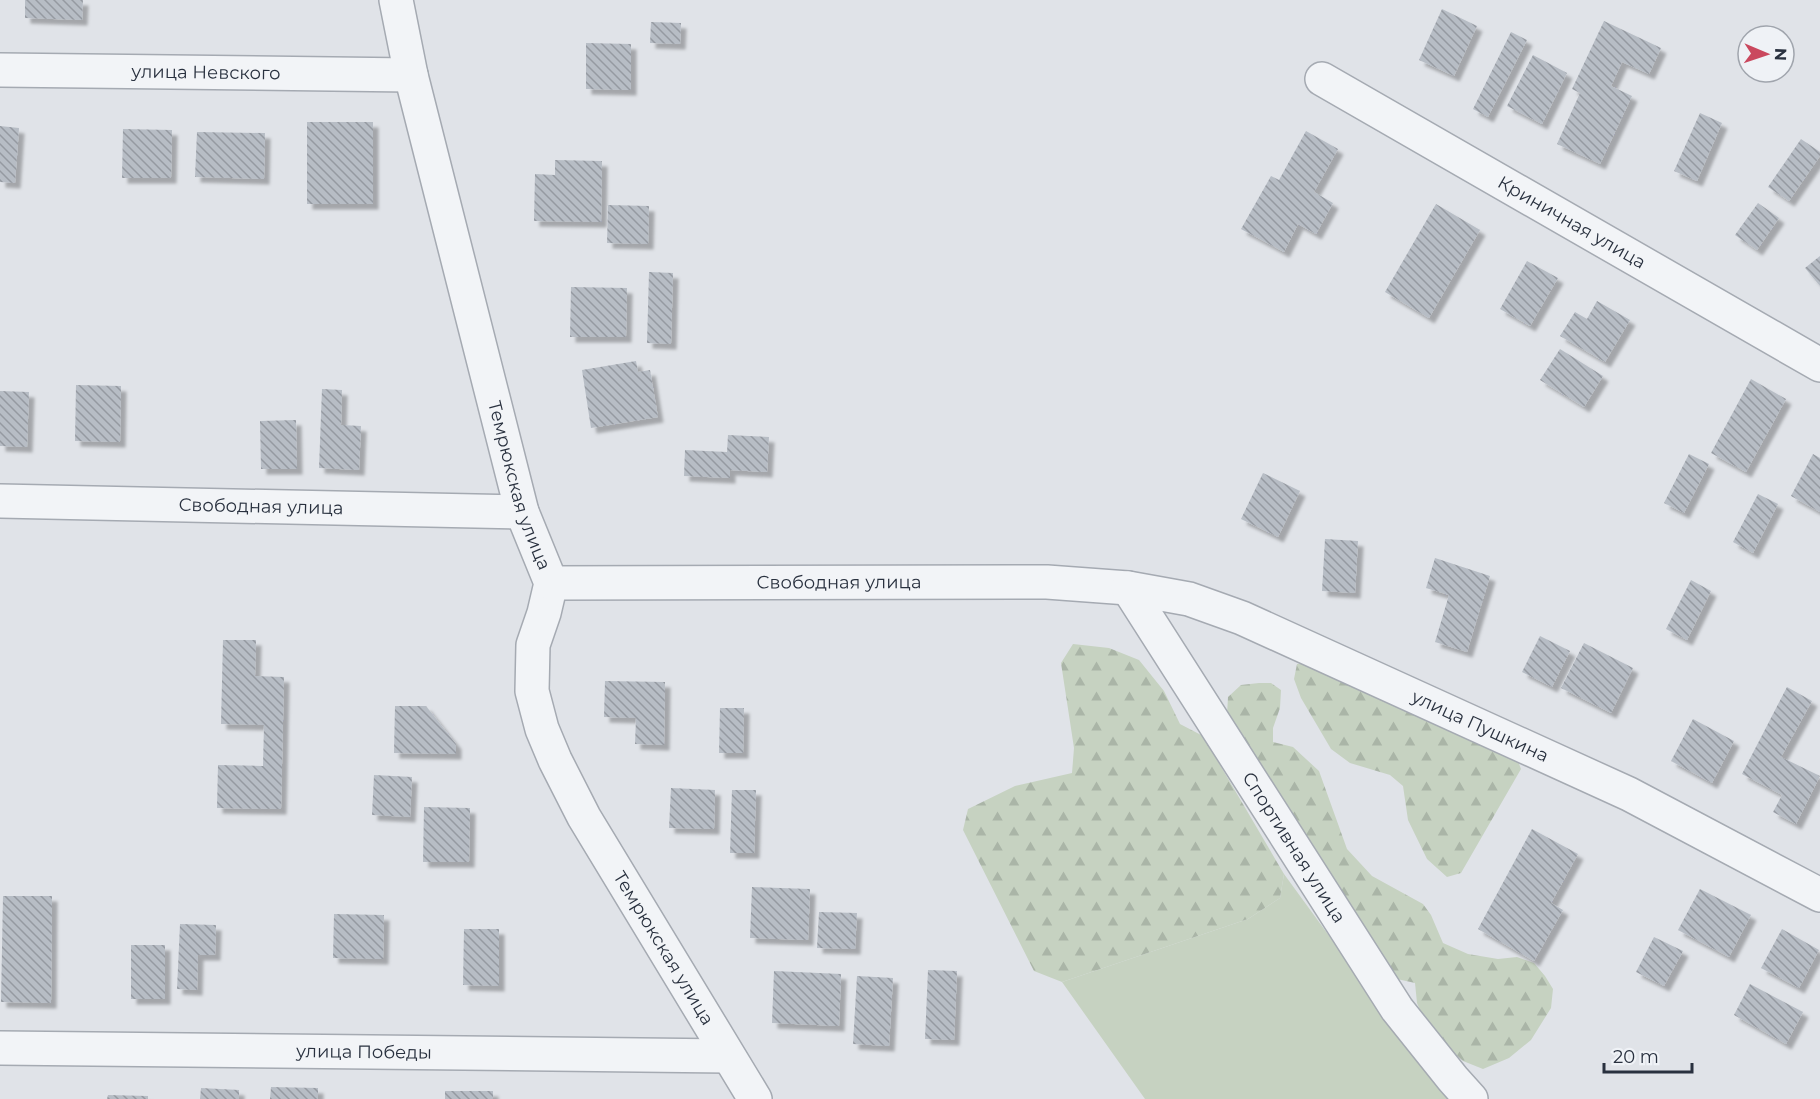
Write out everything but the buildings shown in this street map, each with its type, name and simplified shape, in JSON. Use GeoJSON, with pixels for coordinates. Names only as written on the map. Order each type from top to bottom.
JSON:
{"type":"FeatureCollection","features":[{"type":"Feature","properties":{"kind":"street","name":"Темрюкская улица"},"geometry":{"type":"LineString","coordinates":[[396,0],[411,75],[522,512],[551,583],[533,645],[532,691],[542,729],[584,817],[755,1099]]}},
{"type":"Feature","properties":{"kind":"street","name":"улица Невского"},"geometry":{"type":"LineString","coordinates":[[0,70],[411,75]]}},
{"type":"Feature","properties":{"kind":"street","name":"Криничная улица"},"geometry":{"type":"LineString","coordinates":[[1322,79],[1820,365]]}},
{"type":"Feature","properties":{"kind":"street","name":"Свободная улица"},"geometry":{"type":"LineString","coordinates":[[0,501],[522,512]]}},
{"type":"Feature","properties":{"kind":"street","name":"Свободная улица"},"geometry":{"type":"LineString","coordinates":[[551,583],[1047,582],[1128,588]]}},
{"type":"Feature","properties":{"kind":"street","name":"улица Пушкина"},"geometry":{"type":"LineString","coordinates":[[1128,588],[1189,599],[1242,618],[1629,794],[1820,895]]}},
{"type":"Feature","properties":{"kind":"street","name":"Спортивная улица"},"geometry":{"type":"LineString","coordinates":[[1128,588],[1397,1009],[1471,1099]]}},
{"type":"Feature","properties":{"kind":"street","name":"улица Победы"},"geometry":{"type":"LineString","coordinates":[[0,1048],[728,1056]]}},
{"type":"Feature","properties":{"kind":"green space"},"geometry":{"type":"Polygon","coordinates":[[[1073,644],[1109,648],[1139,660],[1164,691],[1180,724],[1203,736],[1284,874],[1280,898],[1248,919],[1062,982],[1034,971],[963,830],[968,809],[1015,786],[1072,773],[1074,748],[1061,663],[1073,644]]]}},
{"type":"Feature","properties":{"kind":"green space"},"geometry":{"type":"Polygon","coordinates":[[[1311,663],[1513,748],[1521,769],[1461,873],[1447,877],[1427,859],[1408,820],[1403,786],[1390,775],[1350,763],[1331,749],[1301,698],[1294,679],[1297,664],[1311,663]]]}},
{"type":"Feature","properties":{"kind":"green space"},"geometry":{"type":"Polygon","coordinates":[[[1271,683],[1281,690],[1280,708],[1273,728],[1273,742],[1293,747],[1319,771],[1347,849],[1372,876],[1423,904],[1431,915],[1443,943],[1468,954],[1498,959],[1517,957],[1534,963],[1545,976],[1553,989],[1551,1008],[1531,1040],[1509,1058],[1483,1069],[1463,1061],[1428,1029],[1417,1003],[1415,983],[1388,977],[1227,715],[1228,697],[1241,685],[1271,683]]]}},
{"type":"Feature","properties":{"kind":"green space"},"geometry":{"type":"Polygon","coordinates":[[[1284,874],[1448,1099],[1145,1099],[1062,982],[1248,919],[1280,898],[1284,874]]]}}]}
